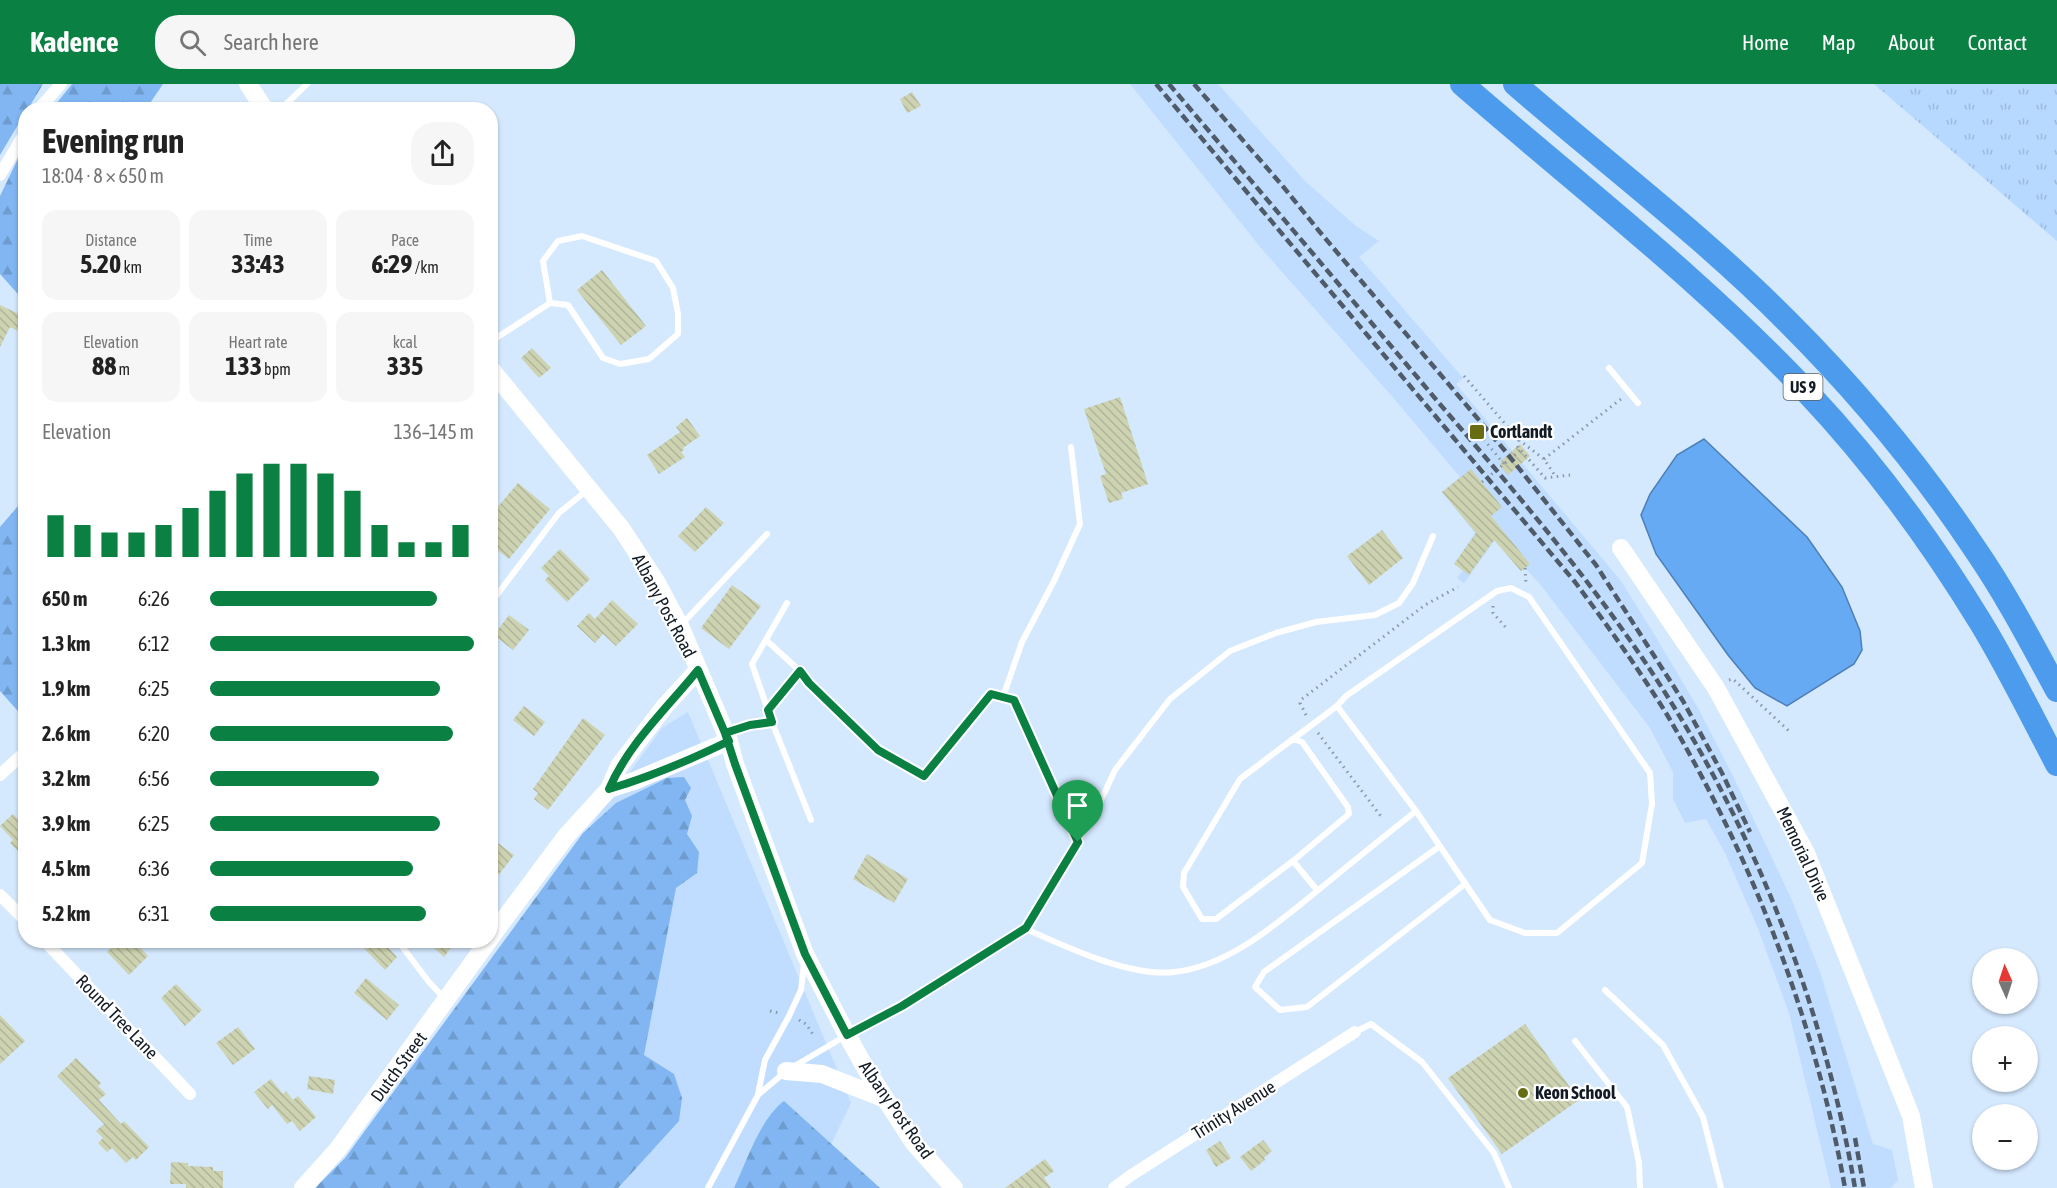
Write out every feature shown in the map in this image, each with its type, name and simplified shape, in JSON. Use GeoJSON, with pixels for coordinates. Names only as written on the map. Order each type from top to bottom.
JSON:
{"type":"FeatureCollection","features":[{"type":"Feature","properties":{"kind":"highway","name":"US 9"},"geometry":{"type":"LineString","coordinates":[[1462,84],[1714,300],[1809,393],[1857,449],[1946,569],[1981,622],[2057,764]]}},
{"type":"Feature","properties":{"kind":"highway","name":"US 9"},"geometry":{"type":"LineString","coordinates":[[1515,84],[1738,274],[1788,321],[1834,370],[1905,454],[1976,549],[2057,690]]}},
{"type":"Feature","properties":{"kind":"street"},"geometry":{"type":"LineString","coordinates":[[45,102],[61,84]]}},
{"type":"Feature","properties":{"kind":"street"},"geometry":{"type":"LineString","coordinates":[[248,84],[260,102]]}},
{"type":"Feature","properties":{"kind":"street"},"geometry":{"type":"LineString","coordinates":[[0,175],[18,145]]}},
{"type":"Feature","properties":{"kind":"street","name":"Albany Post Road"},"geometry":{"type":"LineString","coordinates":[[498,378],[621,528],[657,583],[679,626],[727,737],[805,954],[847,1035],[885,1099],[914,1143],[954,1188]]}},
{"type":"Feature","properties":{"kind":"street","name":"Memorial Drive"},"geometry":{"type":"LineString","coordinates":[[1622,548],[1716,688],[1806,853],[1911,1116],[1924,1188]]}},
{"type":"Feature","properties":{"kind":"street"},"geometry":{"type":"LineString","coordinates":[[609,789],[619,766],[665,706],[698,670]]}},
{"type":"Feature","properties":{"kind":"street"},"geometry":{"type":"LineString","coordinates":[[609,789],[634,781],[727,737]]}},
{"type":"Feature","properties":{"kind":"street"},"geometry":{"type":"LineString","coordinates":[[0,775],[18,758]]}},
{"type":"Feature","properties":{"kind":"street","name":"Dutch Street"},"geometry":{"type":"LineString","coordinates":[[498,928],[567,835],[609,789]]}},
{"type":"Feature","properties":{"kind":"street"},"geometry":{"type":"LineString","coordinates":[[0,895],[18,913]]}},
{"type":"Feature","properties":{"kind":"street","name":"Round Tree Lane"},"geometry":{"type":"LineString","coordinates":[[52,948],[190,1094]]}},
{"type":"Feature","properties":{"kind":"street","name":"Dutch Street"},"geometry":{"type":"LineString","coordinates":[[303,1188],[338,1149],[484,948]]}},
{"type":"Feature","properties":{"kind":"street","name":"Trinity Avenue"},"geometry":{"type":"LineString","coordinates":[[1114,1188],[1355,1032]]}},
{"type":"Feature","properties":{"kind":"street"},"geometry":{"type":"LineString","coordinates":[[786,1071],[822,1074],[885,1099]]}},
{"type":"Feature","properties":{"kind":"lane"},"geometry":{"type":"LineString","coordinates":[[288,102],[307,84]]}},
{"type":"Feature","properties":{"kind":"lane"},"geometry":{"type":"LineString","coordinates":[[498,337],[550,303],[568,305],[603,358],[620,364],[650,359],[678,334],[678,314],[673,288],[656,261],[582,236],[558,242],[543,261],[550,303]]}},
{"type":"Feature","properties":{"kind":"lane"},"geometry":{"type":"LineString","coordinates":[[1609,368],[1638,403]]}},
{"type":"Feature","properties":{"kind":"lane"},"geometry":{"type":"LineString","coordinates":[[1004,697],[1022,642],[1054,581],[1080,524],[1071,447]]}},
{"type":"Feature","properties":{"kind":"lane"},"geometry":{"type":"LineString","coordinates":[[498,593],[559,513],[589,489]]}},
{"type":"Feature","properties":{"kind":"lane"},"geometry":{"type":"LineString","coordinates":[[679,626],[767,534]]}},
{"type":"Feature","properties":{"kind":"lane"},"geometry":{"type":"LineString","coordinates":[[758,1095],[786,1071],[902,1006],[1026,928],[1078,842],[1115,770],[1170,699],[1230,651],[1276,633],[1316,622],[1375,615],[1399,603],[1413,583],[1432,536]]}},
{"type":"Feature","properties":{"kind":"lane"},"geometry":{"type":"LineString","coordinates":[[1293,739],[1302,742],[1348,807],[1349,814],[1293,861],[1216,919],[1202,919],[1183,887],[1184,873],[1240,779],[1293,739],[1337,706],[1346,696],[1497,591],[1511,588],[1529,597],[1650,773],[1652,804],[1642,863],[1557,933],[1525,933],[1490,920],[1416,811],[1337,706]]}},
{"type":"Feature","properties":{"kind":"lane"},"geometry":{"type":"LineString","coordinates":[[787,603],[752,664],[772,722],[811,819]]}},
{"type":"Feature","properties":{"kind":"lane"},"geometry":{"type":"LineString","coordinates":[[766,640],[878,750],[924,776],[991,694],[1014,700],[1078,842]]}},
{"type":"Feature","properties":{"kind":"lane"},"geometry":{"type":"LineString","coordinates":[[768,710],[800,671]]}},
{"type":"Feature","properties":{"kind":"lane"},"geometry":{"type":"LineString","coordinates":[[727,737],[750,725],[772,722]]}},
{"type":"Feature","properties":{"kind":"lane"},"geometry":{"type":"LineString","coordinates":[[1026,928],[1067,948],[1131,969],[1173,972],[1213,963],[1269,930],[1416,811]]}},
{"type":"Feature","properties":{"kind":"lane"},"geometry":{"type":"LineString","coordinates":[[1440,846],[1264,972],[1255,987],[1280,1010],[1307,1007],[1465,884]]}},
{"type":"Feature","properties":{"kind":"lane"},"geometry":{"type":"LineString","coordinates":[[1293,861],[1317,890]]}},
{"type":"Feature","properties":{"kind":"lane"},"geometry":{"type":"LineString","coordinates":[[403,948],[446,1000]]}},
{"type":"Feature","properties":{"kind":"lane"},"geometry":{"type":"LineString","coordinates":[[708,1188],[758,1095],[765,1060],[801,990],[805,954]]}},
{"type":"Feature","properties":{"kind":"lane"},"geometry":{"type":"LineString","coordinates":[[1605,990],[1663,1045],[1703,1117],[1721,1188]]}},
{"type":"Feature","properties":{"kind":"lane"},"geometry":{"type":"LineString","coordinates":[[1355,1032],[1371,1024],[1422,1062],[1494,1153],[1509,1188]]}},
{"type":"Feature","properties":{"kind":"lane"},"geometry":{"type":"LineString","coordinates":[[1575,1041],[1627,1107],[1639,1163],[1640,1188]]}},
{"type":"Feature","properties":{"kind":"path"},"geometry":{"type":"LineString","coordinates":[[1464,376],[1519,440],[1544,459],[1556,477]]}},
{"type":"Feature","properties":{"kind":"path"},"geometry":{"type":"LineString","coordinates":[[1544,459],[1623,398]]}},
{"type":"Feature","properties":{"kind":"path"},"geometry":{"type":"LineString","coordinates":[[1480,435],[1504,464]]}},
{"type":"Feature","properties":{"kind":"path"},"geometry":{"type":"LineString","coordinates":[[1519,440],[1519,448],[1545,478],[1570,475]]}},
{"type":"Feature","properties":{"kind":"path"},"geometry":{"type":"LineString","coordinates":[[1482,482],[1519,448]]}},
{"type":"Feature","properties":{"kind":"path"},"geometry":{"type":"LineString","coordinates":[[1525,568],[1526,584]]}},
{"type":"Feature","properties":{"kind":"path"},"geometry":{"type":"LineString","coordinates":[[1306,715],[1299,703],[1302,699],[1425,605],[1458,587]]}},
{"type":"Feature","properties":{"kind":"path"},"geometry":{"type":"LineString","coordinates":[[1493,613],[1508,630]]}},
{"type":"Feature","properties":{"kind":"path"},"geometry":{"type":"LineString","coordinates":[[1725,682],[1733,679],[1789,731]]}},
{"type":"Feature","properties":{"kind":"path"},"geometry":{"type":"LineString","coordinates":[[1317,732],[1383,819]]}},
{"type":"Feature","properties":{"kind":"path"},"geometry":{"type":"LineString","coordinates":[[796,1019],[806,1024],[814,1036]]}},
{"type":"Feature","properties":{"kind":"shaded area"},"geometry":{"type":"Polygon","coordinates":[[[1130,84],[1218,84],[1306,182],[1356,226],[1379,241],[1359,257],[1463,378],[1456,384],[1621,581],[1698,708],[1791,898],[1820,972],[1873,1144],[1892,1150],[1898,1180],[1891,1188],[1831,1188],[1789,1013],[1757,926],[1725,853],[1706,819],[1685,823],[1673,799],[1673,772],[1650,728],[1540,584],[1525,568],[1521,571],[1495,540],[1464,583],[1457,578],[1463,570],[1454,564],[1475,533],[1442,492],[1460,477],[1261,248],[1130,84]]]}},
{"type":"Feature","properties":{"kind":"shaded area"},"geometry":{"type":"Polygon","coordinates":[[[1704,439],[1807,537],[1842,587],[1860,631],[1862,650],[1854,664],[1787,706],[1755,688],[1728,655],[1656,554],[1641,515],[1650,494],[1677,455],[1704,439]]]}},
{"type":"Feature","properties":{"kind":"shaded area"},"geometry":{"type":"Polygon","coordinates":[[[688,712],[851,1103],[810,1188],[326,1188],[662,728],[688,712]]]}},
{"type":"Feature","properties":{"kind":"green space"},"geometry":{"type":"Polygon","coordinates":[[[0,84],[43,84],[32,102],[18,102],[18,125],[0,155],[0,84]]]}},
{"type":"Feature","properties":{"kind":"green space"},"geometry":{"type":"Polygon","coordinates":[[[72,84],[163,84],[151,102],[58,102],[72,84]]]}},
{"type":"Feature","properties":{"kind":"green space"},"geometry":{"type":"Polygon","coordinates":[[[1874,84],[2057,84],[2057,241],[1874,84]]]}},
{"type":"Feature","properties":{"kind":"green space"},"geometry":{"type":"Polygon","coordinates":[[[18,159],[18,294],[0,274],[0,196],[18,159]]]}},
{"type":"Feature","properties":{"kind":"green space"},"geometry":{"type":"Polygon","coordinates":[[[18,506],[18,711],[0,691],[0,527],[18,506]]]}},
{"type":"Feature","properties":{"kind":"green space"},"geometry":{"type":"Polygon","coordinates":[[[684,777],[691,788],[685,800],[692,816],[687,834],[699,852],[697,873],[676,888],[644,1055],[674,1074],[682,1098],[679,1121],[618,1188],[315,1188],[345,1158],[583,833],[616,803],[667,778],[684,777]]]}},
{"type":"Feature","properties":{"kind":"green space"},"geometry":{"type":"Polygon","coordinates":[[[784,1101],[880,1188],[734,1188],[761,1129],[775,1109],[784,1101]]]}},
{"type":"Feature","properties":{"kind":"building"},"geometry":{"type":"Polygon","coordinates":[[[912,92],[921,106],[907,113],[900,99],[912,92]]]}},
{"type":"Feature","properties":{"kind":"building"},"geometry":{"type":"Polygon","coordinates":[[[602,270],[646,326],[621,345],[577,290],[602,270]]]}},
{"type":"Feature","properties":{"kind":"building"},"geometry":{"type":"Polygon","coordinates":[[[0,305],[18,314],[18,331],[10,327],[0,347],[0,305]]]}},
{"type":"Feature","properties":{"kind":"building"},"geometry":{"type":"Polygon","coordinates":[[[532,348],[551,368],[539,378],[521,358],[532,348]]]}},
{"type":"Feature","properties":{"kind":"building"},"geometry":{"type":"Polygon","coordinates":[[[1120,397],[1148,484],[1121,493],[1123,499],[1109,503],[1100,476],[1106,474],[1084,409],[1120,397]]]}},
{"type":"Feature","properties":{"kind":"building"},"geometry":{"type":"Polygon","coordinates":[[[687,418],[700,436],[683,448],[681,452],[685,457],[659,474],[647,455],[680,432],[676,427],[687,418]]]}},
{"type":"Feature","properties":{"kind":"building"},"geometry":{"type":"Polygon","coordinates":[[[1520,444],[1530,456],[1508,475],[1500,466],[1501,461],[1520,444]]]}},
{"type":"Feature","properties":{"kind":"building","name":"Cortlandt"},"geometry":{"type":"Polygon","coordinates":[[[1471,469],[1502,507],[1491,516],[1530,564],[1521,571],[1494,540],[1469,575],[1454,564],[1476,533],[1442,492],[1471,469]]]}},
{"type":"Feature","properties":{"kind":"building"},"geometry":{"type":"Polygon","coordinates":[[[518,483],[550,509],[509,559],[498,550],[498,507],[518,483]]]}},
{"type":"Feature","properties":{"kind":"building"},"geometry":{"type":"Polygon","coordinates":[[[706,507],[724,523],[695,552],[678,536],[706,507]]]}},
{"type":"Feature","properties":{"kind":"building"},"geometry":{"type":"Polygon","coordinates":[[[1382,530],[1403,558],[1369,585],[1347,556],[1382,530]]]}},
{"type":"Feature","properties":{"kind":"building"},"geometry":{"type":"Polygon","coordinates":[[[560,549],[590,579],[567,602],[545,580],[549,576],[541,568],[560,549]]]}},
{"type":"Feature","properties":{"kind":"building"},"geometry":{"type":"Polygon","coordinates":[[[732,585],[761,606],[729,649],[701,628],[732,585]]]}},
{"type":"Feature","properties":{"kind":"building"},"geometry":{"type":"Polygon","coordinates":[[[612,600],[638,624],[616,646],[603,634],[595,643],[577,626],[589,613],[595,619],[612,600]]]}},
{"type":"Feature","properties":{"kind":"building"},"geometry":{"type":"Polygon","coordinates":[[[509,615],[529,630],[513,650],[498,638],[498,630],[509,615]]]}},
{"type":"Feature","properties":{"kind":"building"},"geometry":{"type":"Polygon","coordinates":[[[524,706],[545,722],[534,736],[513,720],[524,706]]]}},
{"type":"Feature","properties":{"kind":"building"},"geometry":{"type":"Polygon","coordinates":[[[583,718],[605,735],[548,810],[534,799],[538,793],[533,789],[583,718]]]}},
{"type":"Feature","properties":{"kind":"building"},"geometry":{"type":"Polygon","coordinates":[[[13,814],[18,819],[18,851],[10,843],[13,840],[0,826],[13,814]]]}},
{"type":"Feature","properties":{"kind":"building"},"geometry":{"type":"Polygon","coordinates":[[[498,843],[514,855],[498,876],[498,843]]]}},
{"type":"Feature","properties":{"kind":"building"},"geometry":{"type":"Polygon","coordinates":[[[867,854],[908,879],[894,903],[853,879],[867,854]]]}},
{"type":"Feature","properties":{"kind":"building"},"geometry":{"type":"Polygon","coordinates":[[[111,948],[140,948],[148,956],[129,975],[107,952],[111,948]]]}},
{"type":"Feature","properties":{"kind":"building"},"geometry":{"type":"Polygon","coordinates":[[[364,948],[389,948],[397,957],[385,970],[364,948]]]}},
{"type":"Feature","properties":{"kind":"building"},"geometry":{"type":"Polygon","coordinates":[[[434,948],[451,948],[444,957],[434,948]]]}},
{"type":"Feature","properties":{"kind":"building"},"geometry":{"type":"Polygon","coordinates":[[[366,978],[399,1005],[387,1020],[354,993],[366,978]]]}},
{"type":"Feature","properties":{"kind":"building"},"geometry":{"type":"Polygon","coordinates":[[[176,984],[202,1010],[185,1026],[161,998],[176,984]]]}},
{"type":"Feature","properties":{"kind":"building"},"geometry":{"type":"Polygon","coordinates":[[[0,1015],[25,1041],[0,1064],[0,1015]]]}},
{"type":"Feature","properties":{"kind":"building"},"geometry":{"type":"Polygon","coordinates":[[[1525,1024],[1579,1100],[1502,1154],[1448,1078],[1525,1024]]]}},
{"type":"Feature","properties":{"kind":"building"},"geometry":{"type":"Polygon","coordinates":[[[238,1027],[255,1049],[233,1065],[216,1043],[238,1027]]]}},
{"type":"Feature","properties":{"kind":"building"},"geometry":{"type":"Polygon","coordinates":[[[76,1058],[101,1083],[98,1086],[106,1094],[99,1100],[121,1124],[124,1121],[149,1147],[136,1160],[133,1157],[126,1163],[112,1148],[107,1152],[98,1143],[103,1138],[96,1131],[104,1124],[57,1076],[76,1058]]]}},
{"type":"Feature","properties":{"kind":"building"},"geometry":{"type":"Polygon","coordinates":[[[309,1076],[335,1080],[333,1094],[307,1089],[309,1076]]]}},
{"type":"Feature","properties":{"kind":"building"},"geometry":{"type":"Polygon","coordinates":[[[271,1079],[283,1094],[286,1091],[293,1100],[298,1096],[316,1117],[300,1131],[292,1121],[287,1124],[272,1105],[268,1109],[254,1092],[271,1079]]]}},
{"type":"Feature","properties":{"kind":"building"},"geometry":{"type":"Polygon","coordinates":[[[1263,1140],[1272,1151],[1251,1171],[1240,1157],[1263,1140]]]}},
{"type":"Feature","properties":{"kind":"building"},"geometry":{"type":"Polygon","coordinates":[[[1220,1141],[1231,1158],[1216,1167],[1206,1150],[1220,1141]]]}},
{"type":"Feature","properties":{"kind":"building"},"geometry":{"type":"Polygon","coordinates":[[[1045,1159],[1054,1171],[1044,1178],[1051,1188],[1005,1188],[1045,1159]]]}},
{"type":"Feature","properties":{"kind":"building"},"geometry":{"type":"Polygon","coordinates":[[[171,1162],[188,1163],[188,1166],[213,1167],[213,1171],[223,1171],[223,1188],[186,1188],[186,1184],[170,1184],[171,1162]]]}},
{"type":"Feature","properties":{"kind":"railway"},"geometry":{"type":"LineString","coordinates":[[1156,84],[1575,582],[1666,713],[1726,825],[1777,943],[1817,1064],[1845,1188]]}},
{"type":"Feature","properties":{"kind":"railway"},"geometry":{"type":"LineString","coordinates":[[1169,84],[1532,513],[1621,627],[1674,707],[1736,820],[1787,939],[1809,1000],[1827,1062],[1843,1125],[1855,1188]]}},
{"type":"Feature","properties":{"kind":"railway"},"geometry":{"type":"LineString","coordinates":[[1194,84],[1506,452],[1596,565],[1683,701],[1722,773],[1750,832]]}},
{"type":"Feature","properties":{"kind":"railway"},"geometry":{"type":"LineString","coordinates":[[1855,1138],[1864,1188]]}},
{"type":"Feature","properties":{"kind":"place","name":"Cortlandt"},"geometry":{"type":"Point","coordinates":[1477,432]}},
{"type":"Feature","properties":{"kind":"place","name":"Keon School"},"geometry":{"type":"Point","coordinates":[1523,1093]}},
{"type":"Feature","properties":{"kind":"route"},"geometry":{"type":"LineString","coordinates":[[1078,842],[1014,700],[991,694],[924,776],[878,750],[809,683],[800,671],[768,710],[772,722],[750,725],[725,733],[729,741],[702,754],[609,789],[619,766],[665,706],[698,670],[725,733],[729,741],[735,764],[805,954],[847,1035],[902,1006],[1026,928],[1078,842]]}}]}
